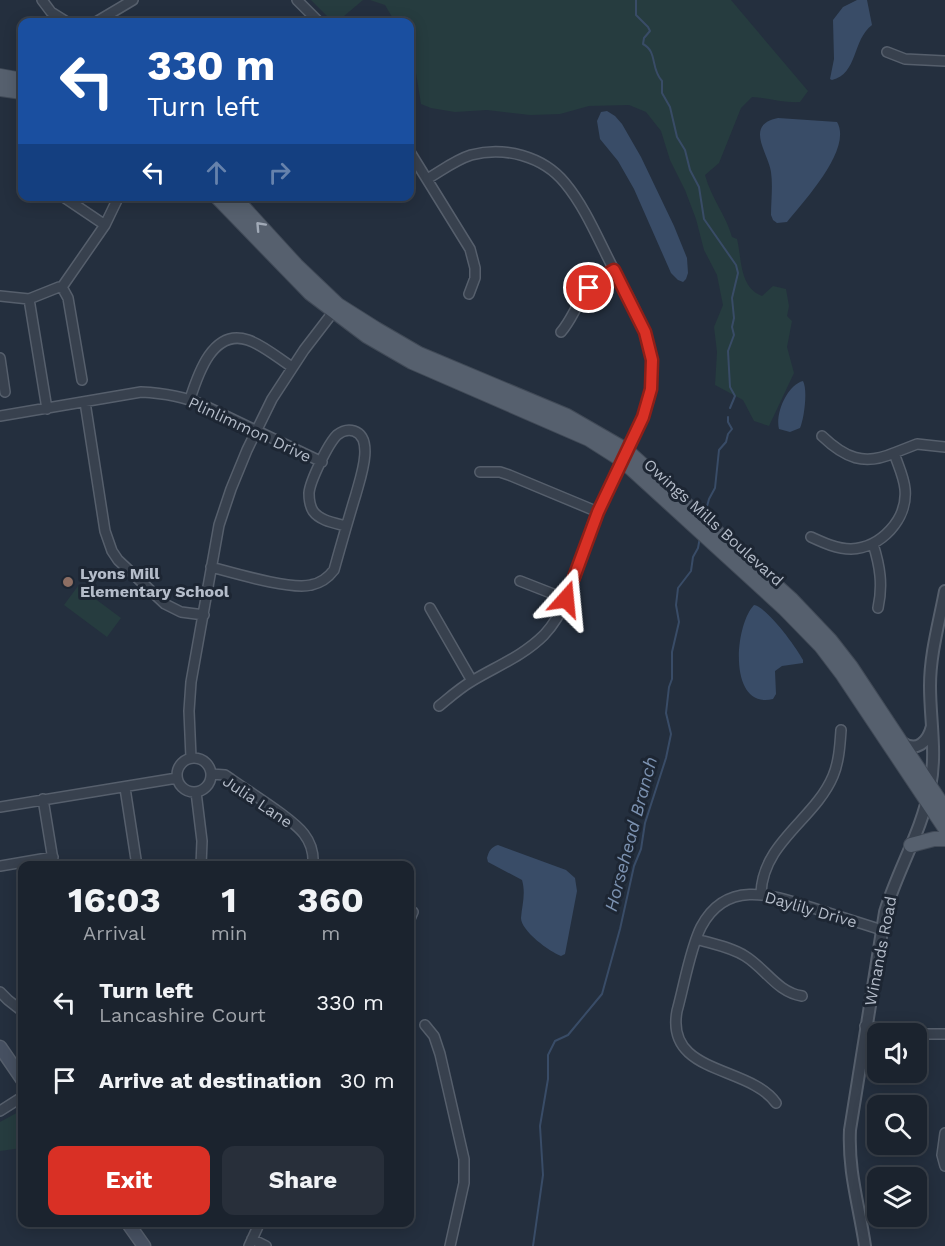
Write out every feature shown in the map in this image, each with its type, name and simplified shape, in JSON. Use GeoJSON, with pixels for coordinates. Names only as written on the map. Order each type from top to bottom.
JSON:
{"type":"FeatureCollection","features":[{"type":"Feature","properties":{"kind":"main road"},"geometry":{"type":"LineString","coordinates":[[0,76],[18,79]]}},
{"type":"Feature","properties":{"kind":"main road"},"geometry":{"type":"LineString","coordinates":[[0,89],[18,91]]}},
{"type":"Feature","properties":{"kind":"main road","name":"Owings Mills Boulevard"},"geometry":{"type":"LineString","coordinates":[[221,201],[289,273],[336,308],[420,354],[567,416],[624,455],[716,538],[792,600],[830,640],[851,667],[900,742],[945,828]]}},
{"type":"Feature","properties":{"kind":"main road","name":"Owings Mills Boulevard"},"geometry":{"type":"LineString","coordinates":[[238,201],[336,308]]}},
{"type":"Feature","properties":{"kind":"main road","name":"Owings Mills Boulevard"},"geometry":{"type":"LineString","coordinates":[[716,538],[821,646],[928,795],[945,808]]}},
{"type":"Feature","properties":{"kind":"main road"},"geometry":{"type":"LineString","coordinates":[[911,845],[934,839],[945,839]]}},
{"type":"Feature","properties":{"kind":"main road"},"geometry":{"type":"LineString","coordinates":[[0,1047],[18,1073]]}},
{"type":"Feature","properties":{"kind":"main road"},"geometry":{"type":"LineString","coordinates":[[131,1227],[144,1246]]}},
{"type":"Feature","properties":{"kind":"street"},"geometry":{"type":"LineString","coordinates":[[42,0],[51,12],[61,18]]}},
{"type":"Feature","properties":{"kind":"street"},"geometry":{"type":"LineString","coordinates":[[103,18],[133,0]]}},
{"type":"Feature","properties":{"kind":"street"},"geometry":{"type":"LineString","coordinates":[[297,0],[315,18]]}},
{"type":"Feature","properties":{"kind":"street"},"geometry":{"type":"LineString","coordinates":[[887,52],[905,59],[945,61]]}},
{"type":"Feature","properties":{"kind":"street"},"geometry":{"type":"LineString","coordinates":[[427,179],[459,160],[484,153],[510,152],[535,160],[557,174],[574,195],[640,320],[652,360],[649,399],[598,512],[566,599],[552,624],[534,644],[511,661],[472,681],[439,706]]}},
{"type":"Feature","properties":{"kind":"street"},"geometry":{"type":"LineString","coordinates":[[414,158],[470,249],[475,278],[469,294]]}},
{"type":"Feature","properties":{"kind":"street"},"geometry":{"type":"LineString","coordinates":[[73,201],[105,225]]}},
{"type":"Feature","properties":{"kind":"street"},"geometry":{"type":"LineString","coordinates":[[0,296],[29,299],[62,287],[105,225],[117,201]]}},
{"type":"Feature","properties":{"kind":"street"},"geometry":{"type":"LineString","coordinates":[[561,332],[589,288],[614,270]]}},
{"type":"Feature","properties":{"kind":"street"},"geometry":{"type":"LineString","coordinates":[[62,287],[68,298],[82,380]]}},
{"type":"Feature","properties":{"kind":"street"},"geometry":{"type":"LineString","coordinates":[[29,299],[47,409]]}},
{"type":"Feature","properties":{"kind":"street"},"geometry":{"type":"LineString","coordinates":[[191,758],[189,699],[219,525],[228,498],[272,399],[291,367],[336,308]]}},
{"type":"Feature","properties":{"kind":"street"},"geometry":{"type":"LineString","coordinates":[[190,399],[196,381],[211,352],[228,339],[241,338],[255,342],[291,367]]}},
{"type":"Feature","properties":{"kind":"street"},"geometry":{"type":"LineString","coordinates":[[0,358],[5,392]]}},
{"type":"Feature","properties":{"kind":"street","name":"Plinlimmon Drive"},"geometry":{"type":"LineString","coordinates":[[0,416],[141,392],[159,393],[190,399],[322,462]]}},
{"type":"Feature","properties":{"kind":"street"},"geometry":{"type":"LineString","coordinates":[[85,402],[105,531],[112,552],[165,604],[181,612],[204,615]]}},
{"type":"Feature","properties":{"kind":"street"},"geometry":{"type":"LineString","coordinates":[[211,567],[297,586],[321,582],[334,570],[360,479],[365,448],[364,440],[354,430],[341,432],[335,438],[309,492],[313,510],[321,518],[346,526]]}},
{"type":"Feature","properties":{"kind":"street"},"geometry":{"type":"LineString","coordinates":[[822,436],[835,448],[850,456],[872,460],[917,444],[945,447]]}},
{"type":"Feature","properties":{"kind":"street"},"geometry":{"type":"LineString","coordinates":[[811,537],[838,548],[851,549],[873,544],[896,523],[905,497],[903,478],[894,453]]}},
{"type":"Feature","properties":{"kind":"street"},"geometry":{"type":"LineString","coordinates":[[480,472],[500,472],[509,475],[598,512]]}},
{"type":"Feature","properties":{"kind":"street"},"geometry":{"type":"LineString","coordinates":[[873,544],[881,578],[878,608]]}},
{"type":"Feature","properties":{"kind":"street"},"geometry":{"type":"LineString","coordinates":[[520,581],[566,599]]}},
{"type":"Feature","properties":{"kind":"street","name":"Winands Road"},"geometry":{"type":"LineString","coordinates":[[865,1246],[852,1186],[850,1130],[882,930],[891,892],[921,824],[928,795],[934,754],[930,677],[933,650],[945,594]]}},
{"type":"Feature","properties":{"kind":"street"},"geometry":{"type":"LineString","coordinates":[[430,608],[472,681]]}},
{"type":"Feature","properties":{"kind":"street"},"geometry":{"type":"LineString","coordinates":[[900,742],[909,747],[921,745],[929,737],[933,723]]}},
{"type":"Feature","properties":{"kind":"street"},"geometry":{"type":"LineString","coordinates":[[761,893],[763,874],[771,856],[830,783],[837,762],[841,730]]}},
{"type":"Feature","properties":{"kind":"street"},"geometry":{"type":"LineString","coordinates":[[191,758],[207,763],[211,774],[207,786],[196,792],[184,788],[177,778],[180,765],[191,758]]}},
{"type":"Feature","properties":{"kind":"street","name":"Julia Lane"},"geometry":{"type":"LineString","coordinates":[[211,774],[231,779],[298,827],[309,843],[313,861]]}},
{"type":"Feature","properties":{"kind":"street"},"geometry":{"type":"LineString","coordinates":[[0,807],[177,778]]}},
{"type":"Feature","properties":{"kind":"street"},"geometry":{"type":"LineString","coordinates":[[125,788],[136,861]]}},
{"type":"Feature","properties":{"kind":"street"},"geometry":{"type":"LineString","coordinates":[[196,792],[202,841],[201,861]]}},
{"type":"Feature","properties":{"kind":"street"},"geometry":{"type":"LineString","coordinates":[[43,799],[53,861]]}},
{"type":"Feature","properties":{"kind":"street"},"geometry":{"type":"LineString","coordinates":[[0,866],[18,864]]}},
{"type":"Feature","properties":{"kind":"street","name":"Daylily Drive"},"geometry":{"type":"LineString","coordinates":[[776,1103],[766,1092],[693,1057],[677,1036],[676,1020],[696,939],[706,919],[721,904],[739,896],[761,893],[882,930]]}},
{"type":"Feature","properties":{"kind":"street"},"geometry":{"type":"LineString","coordinates":[[696,939],[746,956],[782,988],[802,996]]}},
{"type":"Feature","properties":{"kind":"street"},"geometry":{"type":"LineString","coordinates":[[0,992],[18,1008]]}},
{"type":"Feature","properties":{"kind":"street"},"geometry":{"type":"LineString","coordinates":[[425,1025],[434,1036],[440,1054],[464,1159],[464,1184],[450,1246]]}},
{"type":"Feature","properties":{"kind":"street"},"geometry":{"type":"LineString","coordinates":[[927,1034],[945,1034]]}},
{"type":"Feature","properties":{"kind":"street"},"geometry":{"type":"LineString","coordinates":[[0,1111],[18,1100]]}},
{"type":"Feature","properties":{"kind":"street"},"geometry":{"type":"LineString","coordinates":[[945,1133],[942,1155],[945,1166]]}},
{"type":"Feature","properties":{"kind":"street"},"geometry":{"type":"LineString","coordinates":[[258,1227],[250,1243],[266,1246]]}},
{"type":"Feature","properties":{"kind":"green space"},"geometry":{"type":"Polygon","coordinates":[[[311,0],[363,0],[342,18],[329,18],[311,0]]]}},
{"type":"Feature","properties":{"kind":"green space"},"geometry":{"type":"Polygon","coordinates":[[[370,0],[731,0],[808,91],[800,102],[752,97],[741,108],[719,163],[705,175],[732,237],[737,239],[743,272],[749,286],[762,296],[773,286],[786,289],[789,306],[787,316],[792,321],[787,347],[794,373],[769,426],[754,421],[743,400],[715,385],[717,352],[714,327],[723,305],[717,275],[704,250],[696,219],[670,160],[661,131],[646,112],[629,105],[589,106],[560,114],[530,115],[487,110],[455,112],[421,104],[414,66],[414,18],[393,18],[385,5],[370,0]]]}},
{"type":"Feature","properties":{"kind":"green space"},"geometry":{"type":"Polygon","coordinates":[[[78,586],[121,618],[107,637],[64,605],[78,586]]]}},
{"type":"Feature","properties":{"kind":"green space"},"geometry":{"type":"Polygon","coordinates":[[[18,1112],[18,1149],[0,1151],[0,1122],[18,1112]]]}},
{"type":"Feature","properties":{"kind":"water"},"geometry":{"type":"Polygon","coordinates":[[[857,0],[867,0],[872,25],[861,39],[846,71],[840,77],[832,80],[830,79],[834,59],[833,20],[843,7],[857,0]]]}},
{"type":"Feature","properties":{"kind":"water"},"geometry":{"type":"Polygon","coordinates":[[[607,111],[622,124],[641,157],[674,226],[687,258],[688,273],[683,282],[671,273],[634,189],[618,161],[600,139],[597,121],[601,112],[607,111]]]}},
{"type":"Feature","properties":{"kind":"water"},"geometry":{"type":"Polygon","coordinates":[[[778,118],[837,122],[840,133],[838,146],[824,175],[787,222],[777,223],[771,215],[771,172],[760,133],[762,127],[768,122],[778,118]]]}},
{"type":"Feature","properties":{"kind":"water"},"geometry":{"type":"Polygon","coordinates":[[[803,381],[805,404],[800,428],[790,432],[779,429],[779,416],[787,394],[803,381]]]}},
{"type":"Feature","properties":{"kind":"water"},"geometry":{"type":"Polygon","coordinates":[[[754,605],[760,607],[774,620],[803,660],[803,663],[782,666],[775,671],[776,694],[773,699],[758,699],[748,692],[742,680],[739,647],[747,616],[754,605]]]}},
{"type":"Feature","properties":{"kind":"water"},"geometry":{"type":"Polygon","coordinates":[[[498,845],[566,870],[575,878],[577,891],[565,954],[561,956],[550,950],[537,940],[522,923],[524,895],[522,880],[488,862],[490,851],[498,845]]]}},
{"type":"Feature","properties":{"kind":"waterway","name":"Horsehead Branch"},"geometry":{"type":"LineString","coordinates":[[636,0],[636,15],[650,31],[644,38],[643,44],[651,51],[656,71],[662,81],[662,93],[670,107],[677,137],[685,150],[690,170],[699,187],[704,219],[736,265],[738,273],[732,298],[734,335],[728,351],[730,387],[735,396],[730,408]]}},
{"type":"Feature","properties":{"kind":"waterway","name":"Horsehead Branch"},"geometry":{"type":"LineString","coordinates":[[705,514],[715,488],[719,450],[732,429],[728,417]]}},
{"type":"Feature","properties":{"kind":"waterway","name":"Horsehead Branch"},"geometry":{"type":"LineString","coordinates":[[533,1246],[543,1175],[540,1126],[548,1079],[548,1055],[555,1041],[568,1035],[602,994],[634,866],[641,849],[645,823],[666,758],[671,734],[666,713],[672,679],[672,652],[679,622],[676,605],[678,588],[691,571],[700,537]]}},
{"type":"Feature","properties":{"kind":"place","name":"Lyons Mill Elementary School"},"geometry":{"type":"Point","coordinates":[68,582]}},
{"type":"Feature","properties":{"kind":"route"},"geometry":{"type":"LineString","coordinates":[[566,599],[598,512],[643,417],[651,389],[652,360],[645,332],[614,270],[589,288]]}}]}
